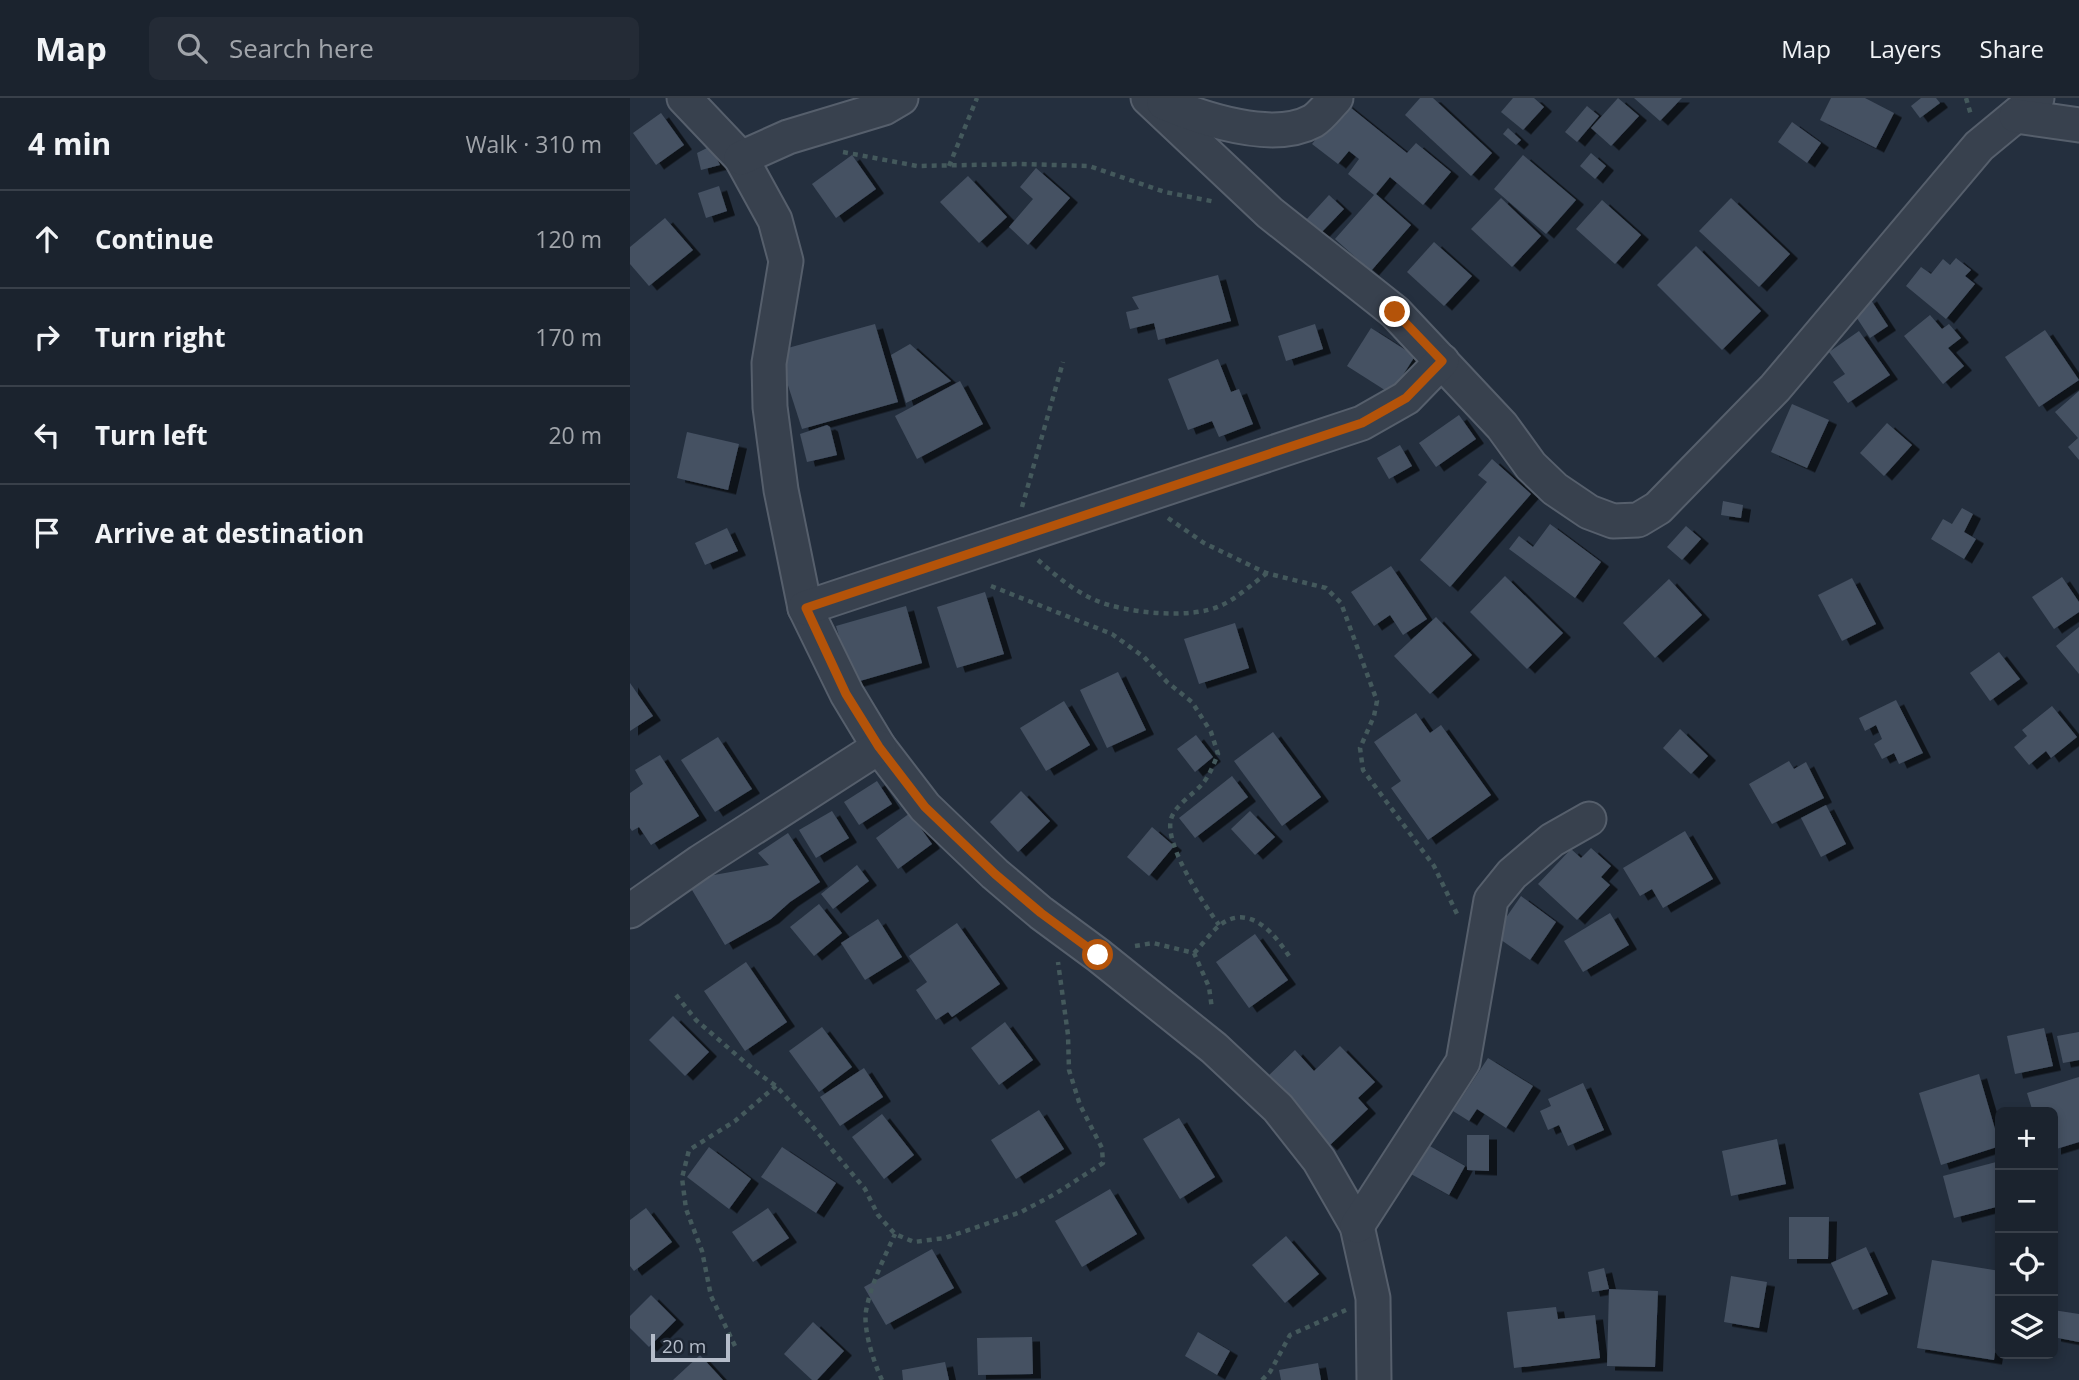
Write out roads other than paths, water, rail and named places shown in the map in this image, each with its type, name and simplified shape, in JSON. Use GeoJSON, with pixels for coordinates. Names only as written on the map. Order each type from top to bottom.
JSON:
{"type":"FeatureCollection","features":[{"type":"Feature","properties":{"kind":"street"},"geometry":{"type":"LineString","coordinates":[[684,98],[741,158],[775,220],[786,261],[769,363],[770,407],[781,490],[806,608],[846,694],[879,747],[925,807],[985,865],[1041,913],[1214,1048],[1278,1108],[1319,1160],[1357,1226],[1373,1298],[1374,1380]]}},
{"type":"Feature","properties":{"kind":"street"},"geometry":{"type":"LineString","coordinates":[[741,158],[788,137],[884,108],[901,98]]}},
{"type":"Feature","properties":{"kind":"street"},"geometry":{"type":"LineString","coordinates":[[1149,98],[1201,118],[1236,126],[1291,129],[1314,120],[1336,98]]}},
{"type":"Feature","properties":{"kind":"street"},"geometry":{"type":"LineString","coordinates":[[1149,98],[1270,213],[1395,312],[1502,426],[1531,466],[1555,489],[1589,512],[1613,521],[1638,520],[1658,508],[1775,388],[1979,146],[2026,107],[2079,125]]}},
{"type":"Feature","properties":{"kind":"street"},"geometry":{"type":"LineString","coordinates":[[806,608],[1362,423],[1406,398],[1442,361]]}},
{"type":"Feature","properties":{"kind":"street"},"geometry":{"type":"LineString","coordinates":[[630,911],[711,855],[879,747]]}},
{"type":"Feature","properties":{"kind":"street"},"geometry":{"type":"LineString","coordinates":[[1357,1226],[1463,1062],[1491,900],[1512,874],[1552,840],[1590,819]]}}]}
